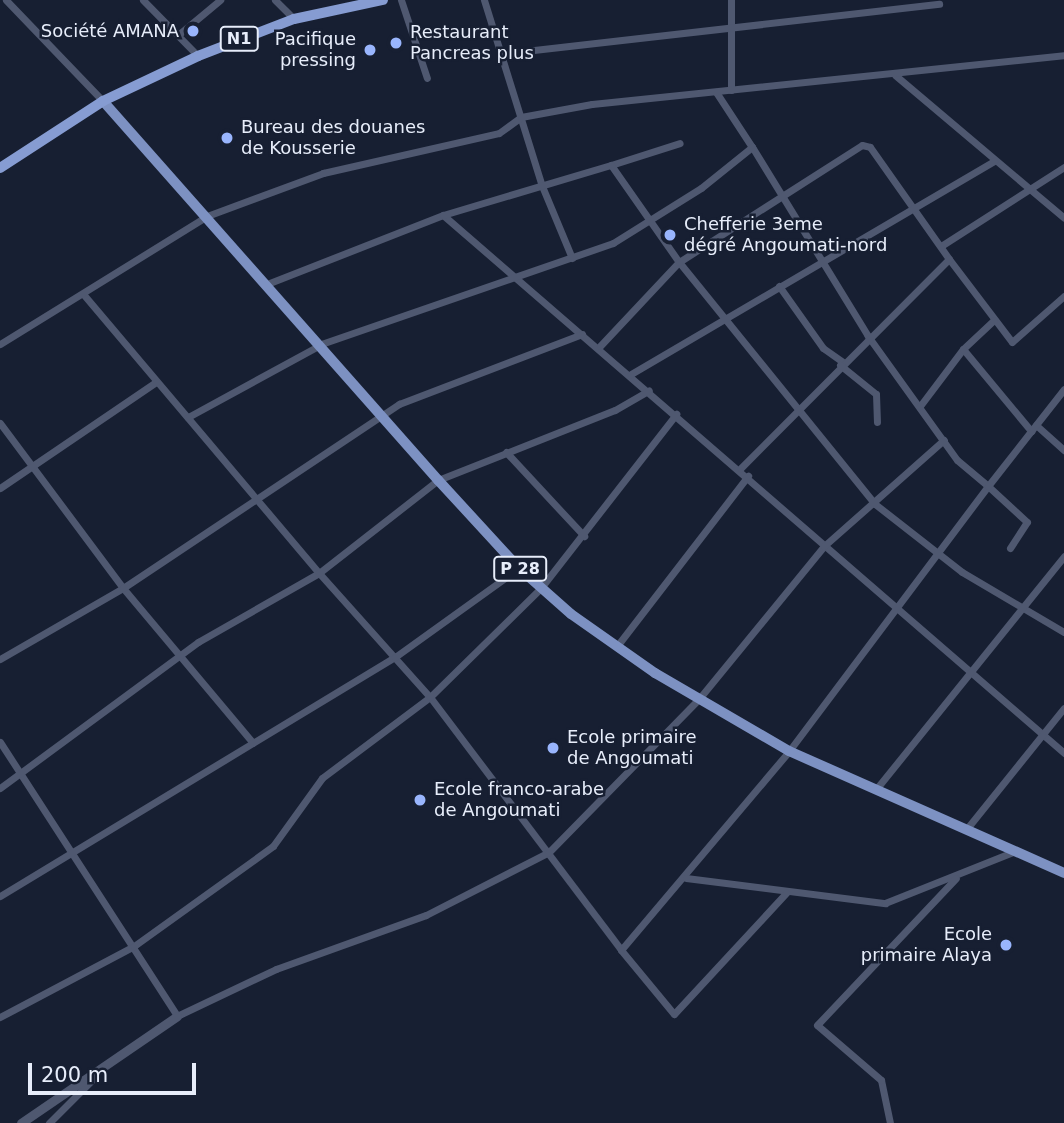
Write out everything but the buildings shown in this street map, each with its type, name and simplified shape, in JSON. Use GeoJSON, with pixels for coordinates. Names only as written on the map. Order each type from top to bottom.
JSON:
{"type":"FeatureCollection","features":[{"type":"Feature","properties":{"kind":"highway","name":"N1"},"geometry":{"type":"LineString","coordinates":[[0,168],[103,101],[198,56],[326,5],[383,0]]}},
{"type":"Feature","properties":{"kind":"main road","name":"P 28"},"geometry":{"type":"LineString","coordinates":[[103,101],[322,344],[438,480],[540,589],[617,646],[698,700],[789,751],[969,826],[1064,872]]}},
{"type":"Feature","properties":{"kind":"street"},"geometry":{"type":"LineString","coordinates":[[6,0],[103,101]]}},
{"type":"Feature","properties":{"kind":"street"},"geometry":{"type":"LineString","coordinates":[[143,0],[198,56]]}},
{"type":"Feature","properties":{"kind":"street"},"geometry":{"type":"LineString","coordinates":[[177,35],[220,0]]}},
{"type":"Feature","properties":{"kind":"street"},"geometry":{"type":"LineString","coordinates":[[275,0],[294,19]]}},
{"type":"Feature","properties":{"kind":"street"},"geometry":{"type":"LineString","coordinates":[[401,0],[427,78]]}},
{"type":"Feature","properties":{"kind":"street"},"geometry":{"type":"LineString","coordinates":[[484,0],[542,186],[572,258]]}},
{"type":"Feature","properties":{"kind":"street"},"geometry":{"type":"LineString","coordinates":[[731,0],[732,90]]}},
{"type":"Feature","properties":{"kind":"street"},"geometry":{"type":"LineString","coordinates":[[499,54],[732,30],[939,4]]}},
{"type":"Feature","properties":{"kind":"street"},"geometry":{"type":"LineString","coordinates":[[0,344],[84,295],[207,216],[323,173],[499,132],[521,117],[732,90],[895,75],[1064,55]]}},
{"type":"Feature","properties":{"kind":"street"},"geometry":{"type":"LineString","coordinates":[[895,75],[1064,218]]}},
{"type":"Feature","properties":{"kind":"street"},"geometry":{"type":"LineString","coordinates":[[716,92],[785,194],[868,336],[944,440],[1027,522],[1010,548]]}},
{"type":"Feature","properties":{"kind":"street"},"geometry":{"type":"LineString","coordinates":[[267,284],[443,215],[680,143]]}},
{"type":"Feature","properties":{"kind":"street"},"geometry":{"type":"LineString","coordinates":[[600,346],[679,262],[866,144],[917,210],[994,320],[1016,341],[1064,296]]}},
{"type":"Feature","properties":{"kind":"street"},"geometry":{"type":"LineString","coordinates":[[188,417],[322,344],[512,274],[572,258],[653,219],[752,147]]}},
{"type":"Feature","properties":{"kind":"street"},"geometry":{"type":"LineString","coordinates":[[631,374],[723,316],[917,210],[994,161]]}},
{"type":"Feature","properties":{"kind":"street"},"geometry":{"type":"LineString","coordinates":[[611,165],[653,219],[679,262],[796,411],[875,504],[935,554],[1064,632]]}},
{"type":"Feature","properties":{"kind":"street"},"geometry":{"type":"LineString","coordinates":[[941,246],[1064,167]]}},
{"type":"Feature","properties":{"kind":"street"},"geometry":{"type":"LineString","coordinates":[[443,215],[741,468],[824,546],[1064,753]]}},
{"type":"Feature","properties":{"kind":"street"},"geometry":{"type":"LineString","coordinates":[[741,468],[868,336],[949,258]]}},
{"type":"Feature","properties":{"kind":"street"},"geometry":{"type":"LineString","coordinates":[[779,286],[823,348],[876,394],[877,422]]}},
{"type":"Feature","properties":{"kind":"street"},"geometry":{"type":"LineString","coordinates":[[84,295],[257,500],[430,697],[621,950],[674,1014],[786,893]]}},
{"type":"Feature","properties":{"kind":"street"},"geometry":{"type":"LineString","coordinates":[[920,406],[963,349],[994,320]]}},
{"type":"Feature","properties":{"kind":"street"},"geometry":{"type":"LineString","coordinates":[[0,659],[122,588],[381,415],[582,334]]}},
{"type":"Feature","properties":{"kind":"street"},"geometry":{"type":"LineString","coordinates":[[963,349],[1033,428],[1064,450]]}},
{"type":"Feature","properties":{"kind":"street"},"geometry":{"type":"LineString","coordinates":[[0,488],[156,382]]}},
{"type":"Feature","properties":{"kind":"street"},"geometry":{"type":"LineString","coordinates":[[621,950],[686,878],[789,751],[935,554],[1064,389]]}},
{"type":"Feature","properties":{"kind":"street"},"geometry":{"type":"LineString","coordinates":[[0,788],[183,653],[320,573],[438,480],[615,410],[649,390]]}},
{"type":"Feature","properties":{"kind":"street"},"geometry":{"type":"LineString","coordinates":[[0,1017],[134,946],[274,846],[322,778],[430,697],[540,589],[584,536],[676,414]]}},
{"type":"Feature","properties":{"kind":"street"},"geometry":{"type":"LineString","coordinates":[[0,423],[122,588],[183,653],[253,743]]}},
{"type":"Feature","properties":{"kind":"street"},"geometry":{"type":"LineString","coordinates":[[21,1123],[95,1077],[177,1016],[276,969],[426,915],[549,852],[698,700],[824,546],[875,504],[944,440]]}},
{"type":"Feature","properties":{"kind":"street"},"geometry":{"type":"LineString","coordinates":[[506,452],[584,536]]}},
{"type":"Feature","properties":{"kind":"street"},"geometry":{"type":"LineString","coordinates":[[617,646],[748,476]]}},
{"type":"Feature","properties":{"kind":"street"},"geometry":{"type":"LineString","coordinates":[[877,788],[1064,556]]}},
{"type":"Feature","properties":{"kind":"street"},"geometry":{"type":"LineString","coordinates":[[0,896],[395,657],[519,568]]}},
{"type":"Feature","properties":{"kind":"street"},"geometry":{"type":"LineString","coordinates":[[969,826],[1064,709]]}},
{"type":"Feature","properties":{"kind":"street"},"geometry":{"type":"LineString","coordinates":[[0,742],[69,856],[134,946],[177,1016]]}},
{"type":"Feature","properties":{"kind":"street"},"geometry":{"type":"LineString","coordinates":[[686,878],[786,893],[842,893],[885,903],[1017,851]]}},
{"type":"Feature","properties":{"kind":"street"},"geometry":{"type":"LineString","coordinates":[[890,1123],[881,1080],[817,1025],[960,874]]}},
{"type":"Feature","properties":{"kind":"street"},"geometry":{"type":"LineString","coordinates":[[49,1123],[95,1077]]}},
{"type":"Feature","properties":{"kind":"place","name":"Société AMANA"},"geometry":{"type":"Point","coordinates":[193,31]}},
{"type":"Feature","properties":{"kind":"place","name":"Restaurant Pancreas plus"},"geometry":{"type":"Point","coordinates":[396,43]}},
{"type":"Feature","properties":{"kind":"place","name":"Pacifique pressing"},"geometry":{"type":"Point","coordinates":[370,50]}},
{"type":"Feature","properties":{"kind":"place","name":"Bureau des douanes de Kousserie"},"geometry":{"type":"Point","coordinates":[227,138]}},
{"type":"Feature","properties":{"kind":"place","name":"Chefferie 3eme dégré Angoumati-nord"},"geometry":{"type":"Point","coordinates":[670,235]}},
{"type":"Feature","properties":{"kind":"place","name":"Ecole primaire de Angoumati"},"geometry":{"type":"Point","coordinates":[553,748]}},
{"type":"Feature","properties":{"kind":"place","name":"Ecole franco-arabe de Angoumati"},"geometry":{"type":"Point","coordinates":[420,800]}},
{"type":"Feature","properties":{"kind":"place","name":"Ecole primaire Alaya"},"geometry":{"type":"Point","coordinates":[1006,945]}}]}
